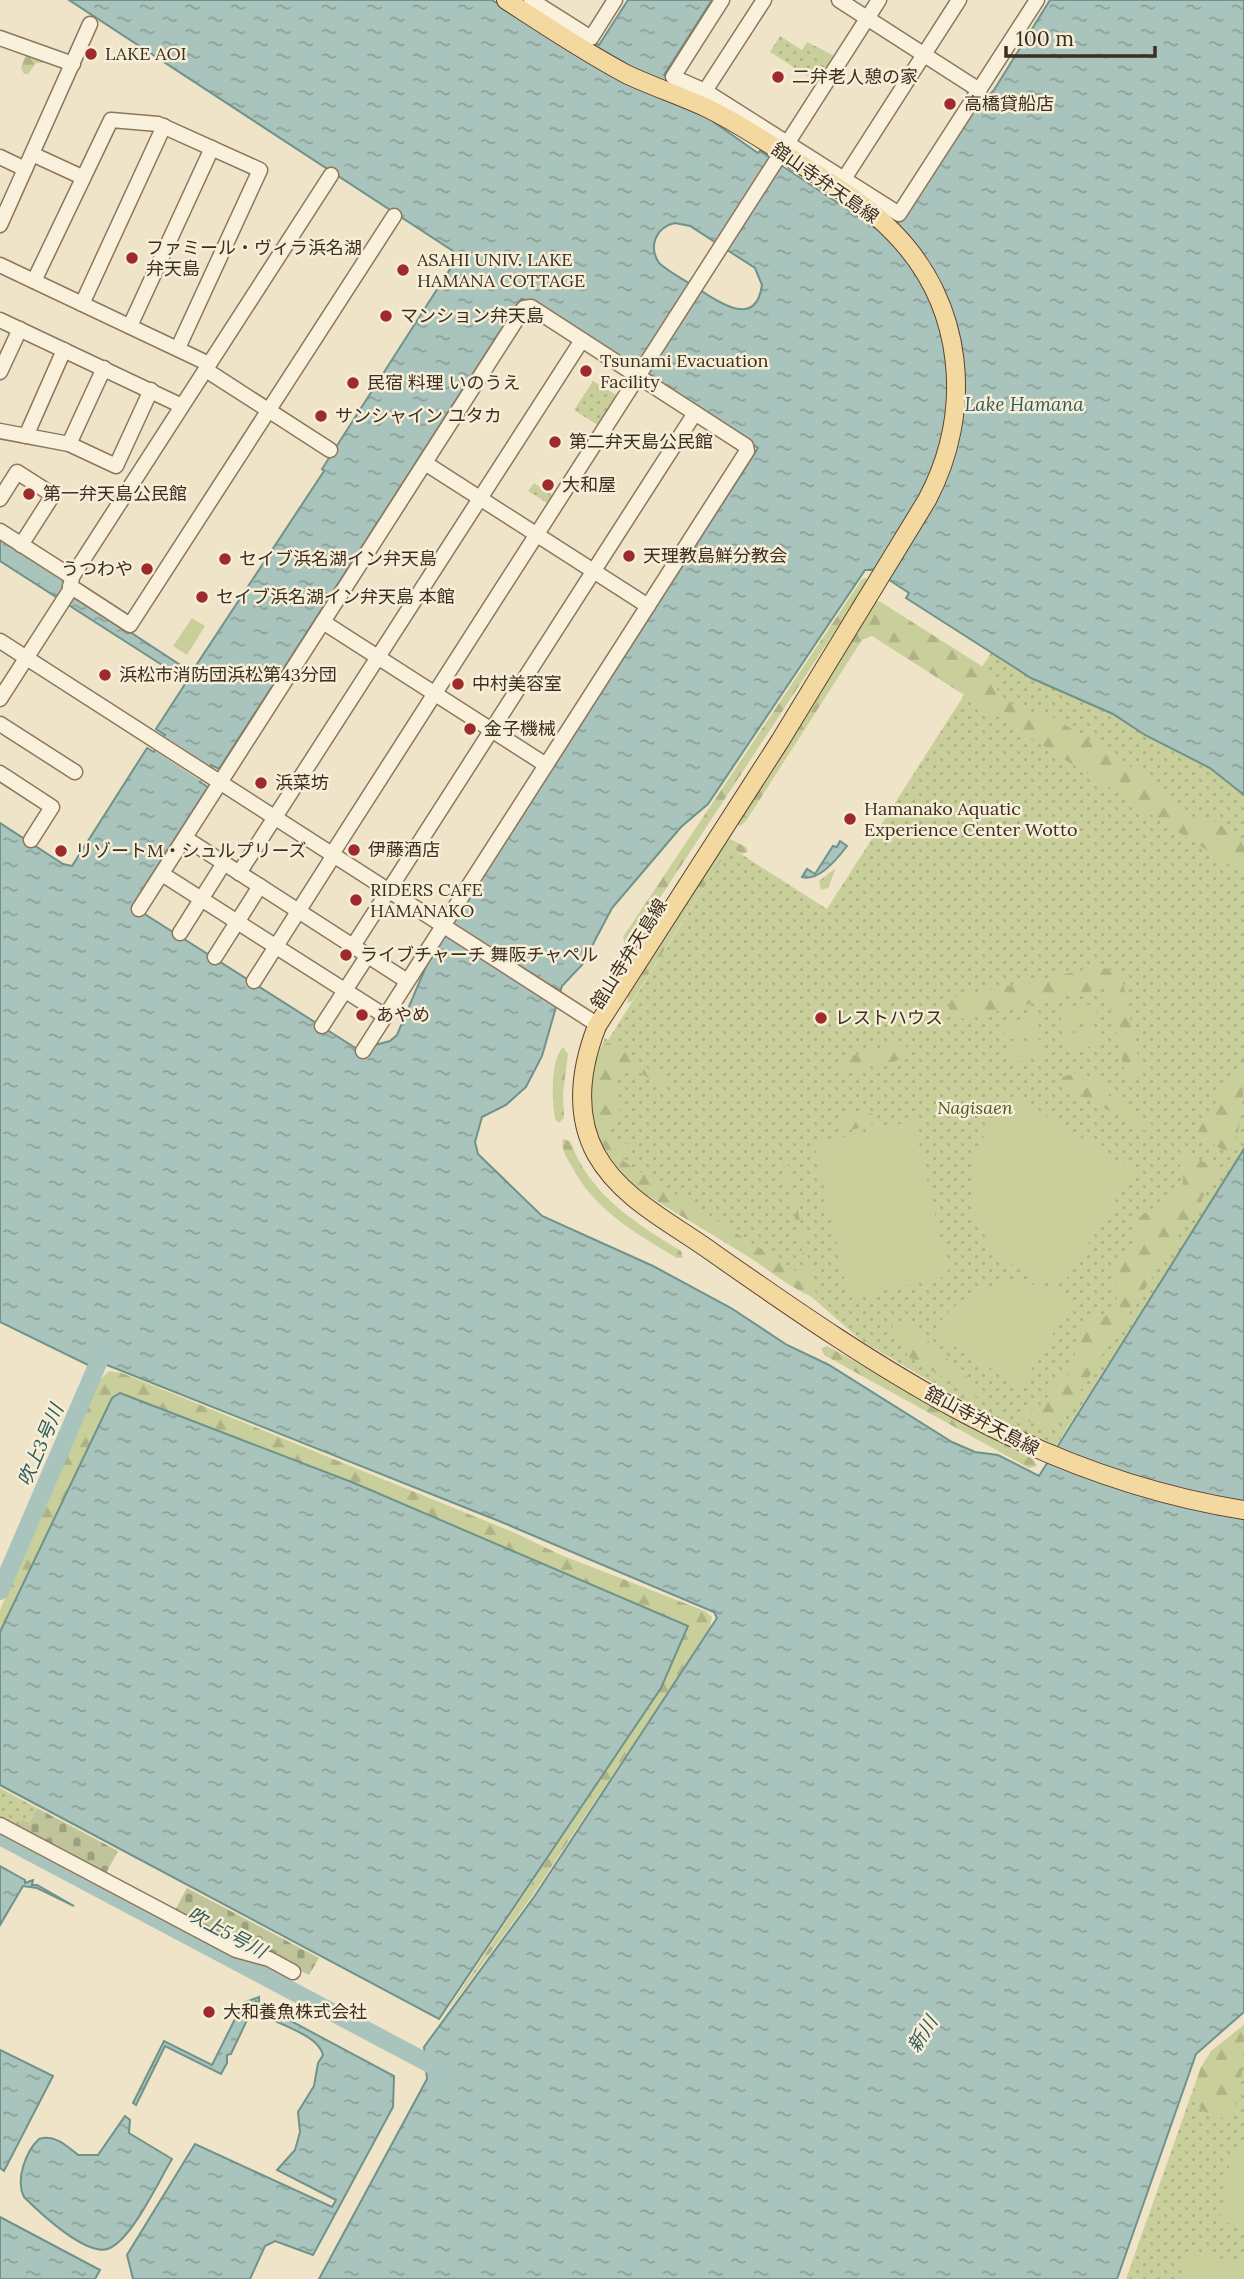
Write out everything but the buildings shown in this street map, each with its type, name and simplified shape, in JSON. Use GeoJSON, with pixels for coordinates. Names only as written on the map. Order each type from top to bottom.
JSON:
{"type":"FeatureCollection","features":[{"type":"Feature","properties":{"kind":"main road","name":"舘山寺弁天島線"},"geometry":{"type":"LineString","coordinates":[[506,0],[587,52],[718,114],[782,151],[859,202],[888,227],[920,265],[941,306],[952,341],[957,396],[951,441],[935,484],[780,741],[589,1019],[579,1124],[603,1165],[628,1193],[744,1277],[927,1392],[995,1431],[1049,1456],[1136,1487],[1244,1510]]}},
{"type":"Feature","properties":{"kind":"street"},"geometry":{"type":"LineString","coordinates":[[541,3],[591,38],[615,0]]}},
{"type":"Feature","properties":{"kind":"street"},"geometry":{"type":"LineString","coordinates":[[722,0],[673,77],[705,91],[782,151],[844,179],[899,214],[1037,0]]}},
{"type":"Feature","properties":{"kind":"street"},"geometry":{"type":"LineString","coordinates":[[705,91],[764,0]]}},
{"type":"Feature","properties":{"kind":"street"},"geometry":{"type":"LineString","coordinates":[[839,0],[979,90]]}},
{"type":"Feature","properties":{"kind":"street"},"geometry":{"type":"LineString","coordinates":[[254,981],[434,693],[880,0]]}},
{"type":"Feature","properties":{"kind":"street"},"geometry":{"type":"LineString","coordinates":[[844,179],[959,0]]}},
{"type":"Feature","properties":{"kind":"street"},"geometry":{"type":"LineString","coordinates":[[0,224],[90,24]]}},
{"type":"Feature","properties":{"kind":"street"},"geometry":{"type":"LineString","coordinates":[[0,38],[73,64]]}},
{"type":"Feature","properties":{"kind":"street"},"geometry":{"type":"LineString","coordinates":[[34,281],[111,120],[164,126],[260,170],[178,348]]}},
{"type":"Feature","properties":{"kind":"street"},"geometry":{"type":"LineString","coordinates":[[82,304],[164,126]]}},
{"type":"Feature","properties":{"kind":"street"},"geometry":{"type":"LineString","coordinates":[[130,326],[212,148]]}},
{"type":"Feature","properties":{"kind":"street"},"geometry":{"type":"LineString","coordinates":[[32,154],[82,177]]}},
{"type":"Feature","properties":{"kind":"street"},"geometry":{"type":"LineString","coordinates":[[0,157],[25,169]]}},
{"type":"Feature","properties":{"kind":"street"},"geometry":{"type":"LineString","coordinates":[[0,699],[182,406],[331,175]]}},
{"type":"Feature","properties":{"kind":"street"},"geometry":{"type":"LineString","coordinates":[[0,531],[21,545],[69,589],[130,625],[394,216]]}},
{"type":"Feature","properties":{"kind":"street"},"geometry":{"type":"LineString","coordinates":[[0,265],[178,348],[268,411],[330,450]]}},
{"type":"Feature","properties":{"kind":"street"},"geometry":{"type":"LineString","coordinates":[[139,909],[524,308],[531,307],[639,375],[746,446],[747,451],[363,1051]]}},
{"type":"Feature","properties":{"kind":"street"},"geometry":{"type":"LineString","coordinates":[[0,320],[182,406]]}},
{"type":"Feature","properties":{"kind":"street"},"geometry":{"type":"LineString","coordinates":[[0,372],[20,329]]}},
{"type":"Feature","properties":{"kind":"street"},"geometry":{"type":"LineString","coordinates":[[239,873],[582,340]]}},
{"type":"Feature","properties":{"kind":"street"},"geometry":{"type":"LineString","coordinates":[[26,436],[64,350]]}},
{"type":"Feature","properties":{"kind":"street"},"geometry":{"type":"LineString","coordinates":[[69,444],[104,368]]}},
{"type":"Feature","properties":{"kind":"street"},"geometry":{"type":"LineString","coordinates":[[0,430],[69,444],[116,466],[151,390]]}},
{"type":"Feature","properties":{"kind":"street"},"geometry":{"type":"LineString","coordinates":[[353,946],[695,413]]}},
{"type":"Feature","properties":{"kind":"street"},"geometry":{"type":"LineString","coordinates":[[425,463],[648,606]]}},
{"type":"Feature","properties":{"kind":"street"},"geometry":{"type":"LineString","coordinates":[[0,499],[21,467],[53,495],[21,545]]}},
{"type":"Feature","properties":{"kind":"street"},"geometry":{"type":"LineString","coordinates":[[323,622],[546,765]]}},
{"type":"Feature","properties":{"kind":"street"},"geometry":{"type":"LineString","coordinates":[[0,641],[589,1019]]}},
{"type":"Feature","properties":{"kind":"street"},"geometry":{"type":"LineString","coordinates":[[0,724],[75,772]]}},
{"type":"Feature","properties":{"kind":"street"},"geometry":{"type":"LineString","coordinates":[[0,774],[52,807],[32,840]]}},
{"type":"Feature","properties":{"kind":"street"},"geometry":{"type":"LineString","coordinates":[[185,838],[407,981]]}},
{"type":"Feature","properties":{"kind":"street"},"geometry":{"type":"LineString","coordinates":[[180,933],[225,863]]}},
{"type":"Feature","properties":{"kind":"street"},"geometry":{"type":"LineString","coordinates":[[162,874],[384,1016]]}},
{"type":"Feature","properties":{"kind":"street"},"geometry":{"type":"LineString","coordinates":[[215,957],[260,886]]}},
{"type":"Feature","properties":{"kind":"street"},"geometry":{"type":"LineString","coordinates":[[322,1026],[368,955]]}},
{"type":"Feature","properties":{"kind":"street"},"geometry":{"type":"LineString","coordinates":[[0,1825],[236,1950],[269,1959],[293,1972]]}},
{"type":"Feature","properties":{"kind":"green space"},"geometry":{"type":"Polygon","coordinates":[[[780,36],[802,50],[807,42],[836,57],[820,84],[770,52],[780,36]]]}},
{"type":"Feature","properties":{"kind":"green space"},"geometry":{"type":"Polygon","coordinates":[[[815,46],[835,57],[818,82],[829,61],[812,51],[815,46]]]}},
{"type":"Feature","properties":{"kind":"green space"},"geometry":{"type":"Polygon","coordinates":[[[26,54],[50,63],[36,63],[28,74],[24,74],[21,68],[26,54]]]}},
{"type":"Feature","properties":{"kind":"green space"},"geometry":{"type":"Polygon","coordinates":[[[593,381],[618,396],[599,426],[574,410],[593,381]]]}},
{"type":"Feature","properties":{"kind":"green space"},"geometry":{"type":"Polygon","coordinates":[[[534,483],[554,496],[549,504],[528,491],[534,483]]]}},
{"type":"Feature","properties":{"kind":"green space"},"geometry":{"type":"Polygon","coordinates":[[[866,578],[867,582],[631,942],[625,944],[623,937],[862,579],[866,578]]]}},
{"type":"Feature","properties":{"kind":"green space"},"geometry":{"type":"Polygon","coordinates":[[[879,601],[988,670],[1001,697],[1031,716],[1045,712],[1167,790],[1175,806],[1194,817],[1214,821],[1244,840],[1244,874],[872,636],[862,640],[746,821],[740,826],[736,824],[874,602],[879,601]]]}},
{"type":"Feature","properties":{"kind":"green space"},"geometry":{"type":"Polygon","coordinates":[[[192,618],[205,626],[187,655],[173,646],[192,618]]]}},
{"type":"Feature","properties":{"kind":"green space","name":"Nagisaen"},"geometry":{"type":"Polygon","coordinates":[[[991,653],[1113,714],[1145,735],[1210,768],[1244,795],[1244,1149],[1054,1449],[999,1422],[862,1341],[806,1292],[644,1193],[627,1178],[603,1142],[592,1102],[597,1060],[605,1038],[608,1040],[730,847],[827,909],[991,653]]]}},
{"type":"Feature","properties":{"kind":"green space"},"geometry":{"type":"Polygon","coordinates":[[[730,839],[746,847],[748,852],[742,854],[730,847],[632,1001],[627,1003],[629,988],[654,954],[713,854],[730,839]]]}},
{"type":"Feature","properties":{"kind":"green space"},"geometry":{"type":"Polygon","coordinates":[[[836,868],[828,888],[821,890],[819,881],[836,868]]]}},
{"type":"Feature","properties":{"kind":"green space"},"geometry":{"type":"Polygon","coordinates":[[[1098,967],[1113,970],[1122,978],[1141,1070],[1139,1079],[1134,1081],[1125,1072],[1106,988],[955,1020],[951,1017],[948,1003],[951,998],[1098,967]]]}},
{"type":"Feature","properties":{"kind":"green space"},"geometry":{"type":"Polygon","coordinates":[[[1095,1004],[1098,1020],[1063,1028],[1060,1011],[1095,1004]]]}},
{"type":"Feature","properties":{"kind":"green space"},"geometry":{"type":"Polygon","coordinates":[[[1037,1016],[1040,1033],[1005,1040],[1002,1023],[1037,1016]]]}},
{"type":"Feature","properties":{"kind":"green space"},"geometry":{"type":"Polygon","coordinates":[[[1100,1027],[1103,1044],[1068,1051],[1065,1035],[1100,1027]]]}},
{"type":"Feature","properties":{"kind":"green space"},"geometry":{"type":"Polygon","coordinates":[[[1042,1039],[1045,1056],[1010,1063],[1007,1047],[1042,1039]]]}},
{"type":"Feature","properties":{"kind":"green space"},"geometry":{"type":"Polygon","coordinates":[[[606,1043],[613,1044],[666,1081],[660,1085],[630,1067],[619,1078],[616,1088],[621,1113],[609,1133],[631,1147],[623,1161],[805,1277],[807,1273],[783,1164],[784,1160],[787,1161],[817,1299],[796,1289],[736,1248],[661,1204],[638,1187],[618,1167],[603,1145],[594,1119],[594,1070],[599,1053],[606,1043]]]}},
{"type":"Feature","properties":{"kind":"green space"},"geometry":{"type":"Polygon","coordinates":[[[898,1044],[906,1046],[910,1054],[908,1058],[848,1071],[839,1069],[838,1065],[844,1058],[898,1044]]]}},
{"type":"Feature","properties":{"kind":"green space"},"geometry":{"type":"Polygon","coordinates":[[[563,1047],[568,1054],[563,1093],[564,1118],[559,1123],[555,1119],[553,1081],[556,1061],[563,1047]]]}},
{"type":"Feature","properties":{"kind":"green space"},"geometry":{"type":"Polygon","coordinates":[[[1244,1057],[1240,1124],[1232,1147],[1226,1152],[1201,1137],[1198,1131],[1244,1057]]]}},
{"type":"Feature","properties":{"kind":"green space"},"geometry":{"type":"Polygon","coordinates":[[[1078,1073],[1104,1084],[1109,1096],[1151,1123],[1153,1130],[1146,1131],[1058,1083],[1060,1077],[1078,1073]]]}},
{"type":"Feature","properties":{"kind":"green space"},"geometry":{"type":"Polygon","coordinates":[[[1020,1099],[1134,1171],[1063,1284],[1029,1275],[1003,1257],[984,1234],[973,1207],[971,1178],[978,1149],[994,1122],[1020,1099]]]}},
{"type":"Feature","properties":{"kind":"green space"},"geometry":{"type":"Polygon","coordinates":[[[867,1112],[876,1116],[875,1123],[848,1131],[841,1129],[840,1124],[845,1117],[867,1112]]]}},
{"type":"Feature","properties":{"kind":"green space"},"geometry":{"type":"Polygon","coordinates":[[[914,1121],[949,1276],[849,1298],[814,1144],[914,1121]]]}},
{"type":"Feature","properties":{"kind":"green space"},"geometry":{"type":"Polygon","coordinates":[[[563,1139],[570,1141],[589,1177],[615,1205],[681,1251],[683,1258],[677,1258],[646,1239],[604,1208],[580,1181],[563,1150],[563,1139]]]}},
{"type":"Feature","properties":{"kind":"green space"},"geometry":{"type":"Polygon","coordinates":[[[1181,1150],[1216,1169],[1215,1178],[1056,1429],[1049,1430],[1025,1420],[1023,1416],[1045,1402],[1057,1376],[1070,1375],[1081,1332],[1089,1318],[1094,1315],[1105,1317],[1117,1298],[1113,1262],[1120,1254],[1134,1252],[1136,1220],[1179,1193],[1183,1177],[1179,1160],[1181,1150]]]}},
{"type":"Feature","properties":{"kind":"green space"},"geometry":{"type":"Polygon","coordinates":[[[1012,1282],[1044,1286],[1073,1300],[1021,1387],[933,1333],[948,1313],[966,1298],[988,1287],[1012,1282]]]}},
{"type":"Feature","properties":{"kind":"green space"},"geometry":{"type":"Polygon","coordinates":[[[894,1322],[912,1326],[983,1391],[984,1396],[979,1398],[907,1356],[905,1341],[892,1328],[894,1322]]]}},
{"type":"Feature","properties":{"kind":"green space"},"geometry":{"type":"Polygon","coordinates":[[[827,1346],[1033,1459],[1037,1466],[1029,1468],[824,1355],[821,1348],[827,1346]]]}},
{"type":"Feature","properties":{"kind":"green space"},"geometry":{"type":"Polygon","coordinates":[[[109,1371],[122,1373],[513,1532],[561,1555],[705,1611],[712,1617],[710,1628],[530,1899],[444,2016],[661,1688],[688,1626],[354,1483],[120,1393],[112,1398],[0,1632],[0,1610],[100,1380],[109,1371]]]}},
{"type":"Feature","properties":{"kind":"green space"},"geometry":{"type":"Polygon","coordinates":[[[0,1788],[37,1808],[29,1823],[17,1829],[0,1820],[0,1788]]]}},
{"type":"Feature","properties":{"kind":"green space"},"geometry":{"type":"Polygon","coordinates":[[[37,1808],[118,1851],[105,1875],[17,1829],[22,1820],[29,1823],[37,1808]]]}},
{"type":"Feature","properties":{"kind":"green space"},"geometry":{"type":"Polygon","coordinates":[[[187,1888],[319,1958],[309,1975],[270,1955],[238,1946],[174,1912],[187,1888]]]}},
{"type":"Feature","properties":{"kind":"green space"},"geometry":{"type":"Polygon","coordinates":[[[1244,2025],[1244,2279],[1126,2279],[1201,2067],[1211,2051],[1244,2025]]]}},
{"type":"Feature","properties":{"kind":"green space"},"geometry":{"type":"Polygon","coordinates":[[[1244,2025],[1241,2080],[1235,2107],[1229,2115],[1222,2118],[1210,2115],[1195,2101],[1198,2076],[1202,2066],[1216,2049],[1244,2025]]]}},
{"type":"Feature","properties":{"kind":"green space"},"geometry":{"type":"Polygon","coordinates":[[[1232,2147],[1244,2149],[1244,2225],[1220,2222],[1232,2147]]]}},
{"type":"Feature","properties":{"kind":"green space"},"geometry":{"type":"Polygon","coordinates":[[[1185,2253],[1244,2262],[1244,2279],[1181,2279],[1185,2253]]]}},
{"type":"Feature","properties":{"kind":"water","name":"Lake Hamana"},"geometry":{"type":"Polygon","coordinates":[[[69,0],[492,0],[583,58],[593,42],[599,45],[628,0],[712,0],[664,75],[668,78],[666,81],[715,123],[883,233],[899,222],[962,124],[994,90],[1050,0],[1244,0],[1244,795],[1210,768],[1145,735],[1113,714],[1031,678],[906,598],[909,593],[874,570],[865,570],[708,804],[681,827],[612,908],[582,965],[562,986],[542,1056],[526,1087],[506,1105],[482,1117],[475,1142],[478,1154],[542,1216],[653,1266],[731,1308],[787,1345],[829,1365],[952,1442],[975,1452],[998,1455],[1039,1476],[1244,1149],[1244,2012],[1196,2054],[1117,2279],[319,2279],[427,2079],[424,2047],[534,1897],[717,1618],[714,1612],[499,1521],[107,1365],[88,1365],[0,1322],[0,823],[63,864],[72,866],[147,748],[154,752],[165,735],[156,729],[187,681],[0,561],[0,537],[63,578],[66,590],[185,668],[193,670],[324,471],[322,469],[459,255],[69,0]],[[675,223],[668,225],[656,238],[654,250],[659,263],[725,305],[744,309],[752,306],[758,299],[762,285],[755,268],[690,226],[675,223]],[[521,299],[219,769],[211,765],[200,782],[208,787],[132,906],[365,1054],[371,1046],[390,1041],[397,1035],[427,964],[758,448],[532,301],[521,299]]]}},
{"type":"Feature","properties":{"kind":"water"},"geometry":{"type":"Polygon","coordinates":[[[840,841],[847,846],[833,862],[815,876],[802,877],[807,869],[815,874],[833,846],[837,847],[840,841]]]}},
{"type":"Feature","properties":{"kind":"water"},"geometry":{"type":"Polygon","coordinates":[[[120,1393],[354,1483],[688,1626],[661,1688],[439,2019],[0,1785],[0,1632],[112,1398],[120,1393]]]}},
{"type":"Feature","properties":{"kind":"water"},"geometry":{"type":"Polygon","coordinates":[[[0,1866],[25,1880],[25,1883],[33,1880],[32,1885],[37,1885],[74,1906],[37,1888],[23,1886],[0,1925],[0,1866]]]}},
{"type":"Feature","properties":{"kind":"water"},"geometry":{"type":"Polygon","coordinates":[[[259,1997],[259,2004],[394,2076],[393,2107],[313,2255],[275,2241],[265,2246],[250,2279],[133,2279],[127,2255],[195,2144],[332,2207],[336,2200],[277,2170],[295,2150],[300,2132],[298,2112],[314,2086],[318,2063],[323,2055],[319,2047],[304,2035],[255,2010],[258,2005],[256,2001],[231,2054],[227,2055],[227,2063],[221,2074],[165,2046],[136,2105],[133,2103],[164,2041],[212,2065],[243,2003],[259,1997]]]}},
{"type":"Feature","properties":{"kind":"water"},"geometry":{"type":"Polygon","coordinates":[[[0,2050],[53,2076],[4,2171],[0,2168],[0,2050]]]}},
{"type":"Feature","properties":{"kind":"water"},"geometry":{"type":"Polygon","coordinates":[[[125,2116],[130,2120],[129,2133],[172,2159],[127,2233],[110,2248],[101,2250],[89,2247],[64,2232],[31,2204],[24,2197],[21,2174],[26,2158],[39,2139],[55,2139],[78,2155],[98,2155],[125,2116]]]}},
{"type":"Feature","properties":{"kind":"water"},"geometry":{"type":"Polygon","coordinates":[[[0,2217],[100,2270],[95,2279],[0,2279],[0,2217]]]}},
{"type":"Feature","properties":{"kind":"pier"},"geometry":{"type":"Polygon","coordinates":[[[164,736],[210,766],[201,781],[155,751],[164,736]]]}},
{"type":"Feature","properties":{"kind":"waterway","name":"吹上3号川"},"geometry":{"type":"LineString","coordinates":[[0,1591],[102,1354],[112,1348]]}},
{"type":"Feature","properties":{"kind":"waterway","name":"吹上5号川"},"geometry":{"type":"LineString","coordinates":[[0,1836],[445,2072]]}},
{"type":"Feature","properties":{"kind":"place","name":"LAKE AOI"},"geometry":{"type":"Point","coordinates":[91,54]}},
{"type":"Feature","properties":{"kind":"place","name":"二弁老人憩の家"},"geometry":{"type":"Point","coordinates":[778,77]}},
{"type":"Feature","properties":{"kind":"place","name":"高橋貸船店"},"geometry":{"type":"Point","coordinates":[950,104]}},
{"type":"Feature","properties":{"kind":"place","name":"ファミール・ヴィラ浜名湖 弁天島"},"geometry":{"type":"Point","coordinates":[132,258]}},
{"type":"Feature","properties":{"kind":"place","name":"ASAHI UNIV. LAKE HAMANA COTTAGE"},"geometry":{"type":"Point","coordinates":[403,270]}},
{"type":"Feature","properties":{"kind":"place","name":"マンション弁天島"},"geometry":{"type":"Point","coordinates":[386,316]}},
{"type":"Feature","properties":{"kind":"place","name":"Tsunami Evacuation Facility"},"geometry":{"type":"Point","coordinates":[586,371]}},
{"type":"Feature","properties":{"kind":"place","name":"民宿 料理 いのうえ"},"geometry":{"type":"Point","coordinates":[353,383]}},
{"type":"Feature","properties":{"kind":"place","name":"サンシャイン ユタカ"},"geometry":{"type":"Point","coordinates":[321,416]}},
{"type":"Feature","properties":{"kind":"place","name":"第二弁天島公民館"},"geometry":{"type":"Point","coordinates":[555,442]}},
{"type":"Feature","properties":{"kind":"place","name":"大和屋"},"geometry":{"type":"Point","coordinates":[548,485]}},
{"type":"Feature","properties":{"kind":"place","name":"第一弁天島公民館"},"geometry":{"type":"Point","coordinates":[29,494]}},
{"type":"Feature","properties":{"kind":"place","name":"天理教島鮮分教会"},"geometry":{"type":"Point","coordinates":[629,556]}},
{"type":"Feature","properties":{"kind":"place","name":"セイブ浜名湖イン弁天島"},"geometry":{"type":"Point","coordinates":[225,559]}},
{"type":"Feature","properties":{"kind":"place","name":"うつわや"},"geometry":{"type":"Point","coordinates":[147,569]}},
{"type":"Feature","properties":{"kind":"place","name":"セイブ浜名湖イン弁天島 本館"},"geometry":{"type":"Point","coordinates":[202,597]}},
{"type":"Feature","properties":{"kind":"place","name":"浜松市消防団浜松第43分団"},"geometry":{"type":"Point","coordinates":[105,675]}},
{"type":"Feature","properties":{"kind":"place","name":"中村美容室"},"geometry":{"type":"Point","coordinates":[458,684]}},
{"type":"Feature","properties":{"kind":"place","name":"金子機械"},"geometry":{"type":"Point","coordinates":[470,729]}},
{"type":"Feature","properties":{"kind":"place","name":"浜菜坊"},"geometry":{"type":"Point","coordinates":[261,783]}},
{"type":"Feature","properties":{"kind":"place","name":"Hamanako Aquatic Experience Center Wotto"},"geometry":{"type":"Point","coordinates":[850,819]}},
{"type":"Feature","properties":{"kind":"place","name":"伊藤酒店"},"geometry":{"type":"Point","coordinates":[354,850]}},
{"type":"Feature","properties":{"kind":"place","name":"リゾートM・シュルプリーズ"},"geometry":{"type":"Point","coordinates":[61,851]}},
{"type":"Feature","properties":{"kind":"place","name":"RIDERS CAFE HAMANAKO"},"geometry":{"type":"Point","coordinates":[356,900]}},
{"type":"Feature","properties":{"kind":"place","name":"ライブチャーチ 舞阪チャペル"},"geometry":{"type":"Point","coordinates":[346,955]}},
{"type":"Feature","properties":{"kind":"place","name":"あやめ"},"geometry":{"type":"Point","coordinates":[362,1015]}},
{"type":"Feature","properties":{"kind":"place","name":"レストハウス"},"geometry":{"type":"Point","coordinates":[821,1018]}},
{"type":"Feature","properties":{"kind":"place","name":"大和養魚株式会社"},"geometry":{"type":"Point","coordinates":[209,2012]}},
{"type":"Feature","properties":{"kind":"water label","name":"新川"},"geometry":{"type":"Point","coordinates":[922,2034]}}]}
